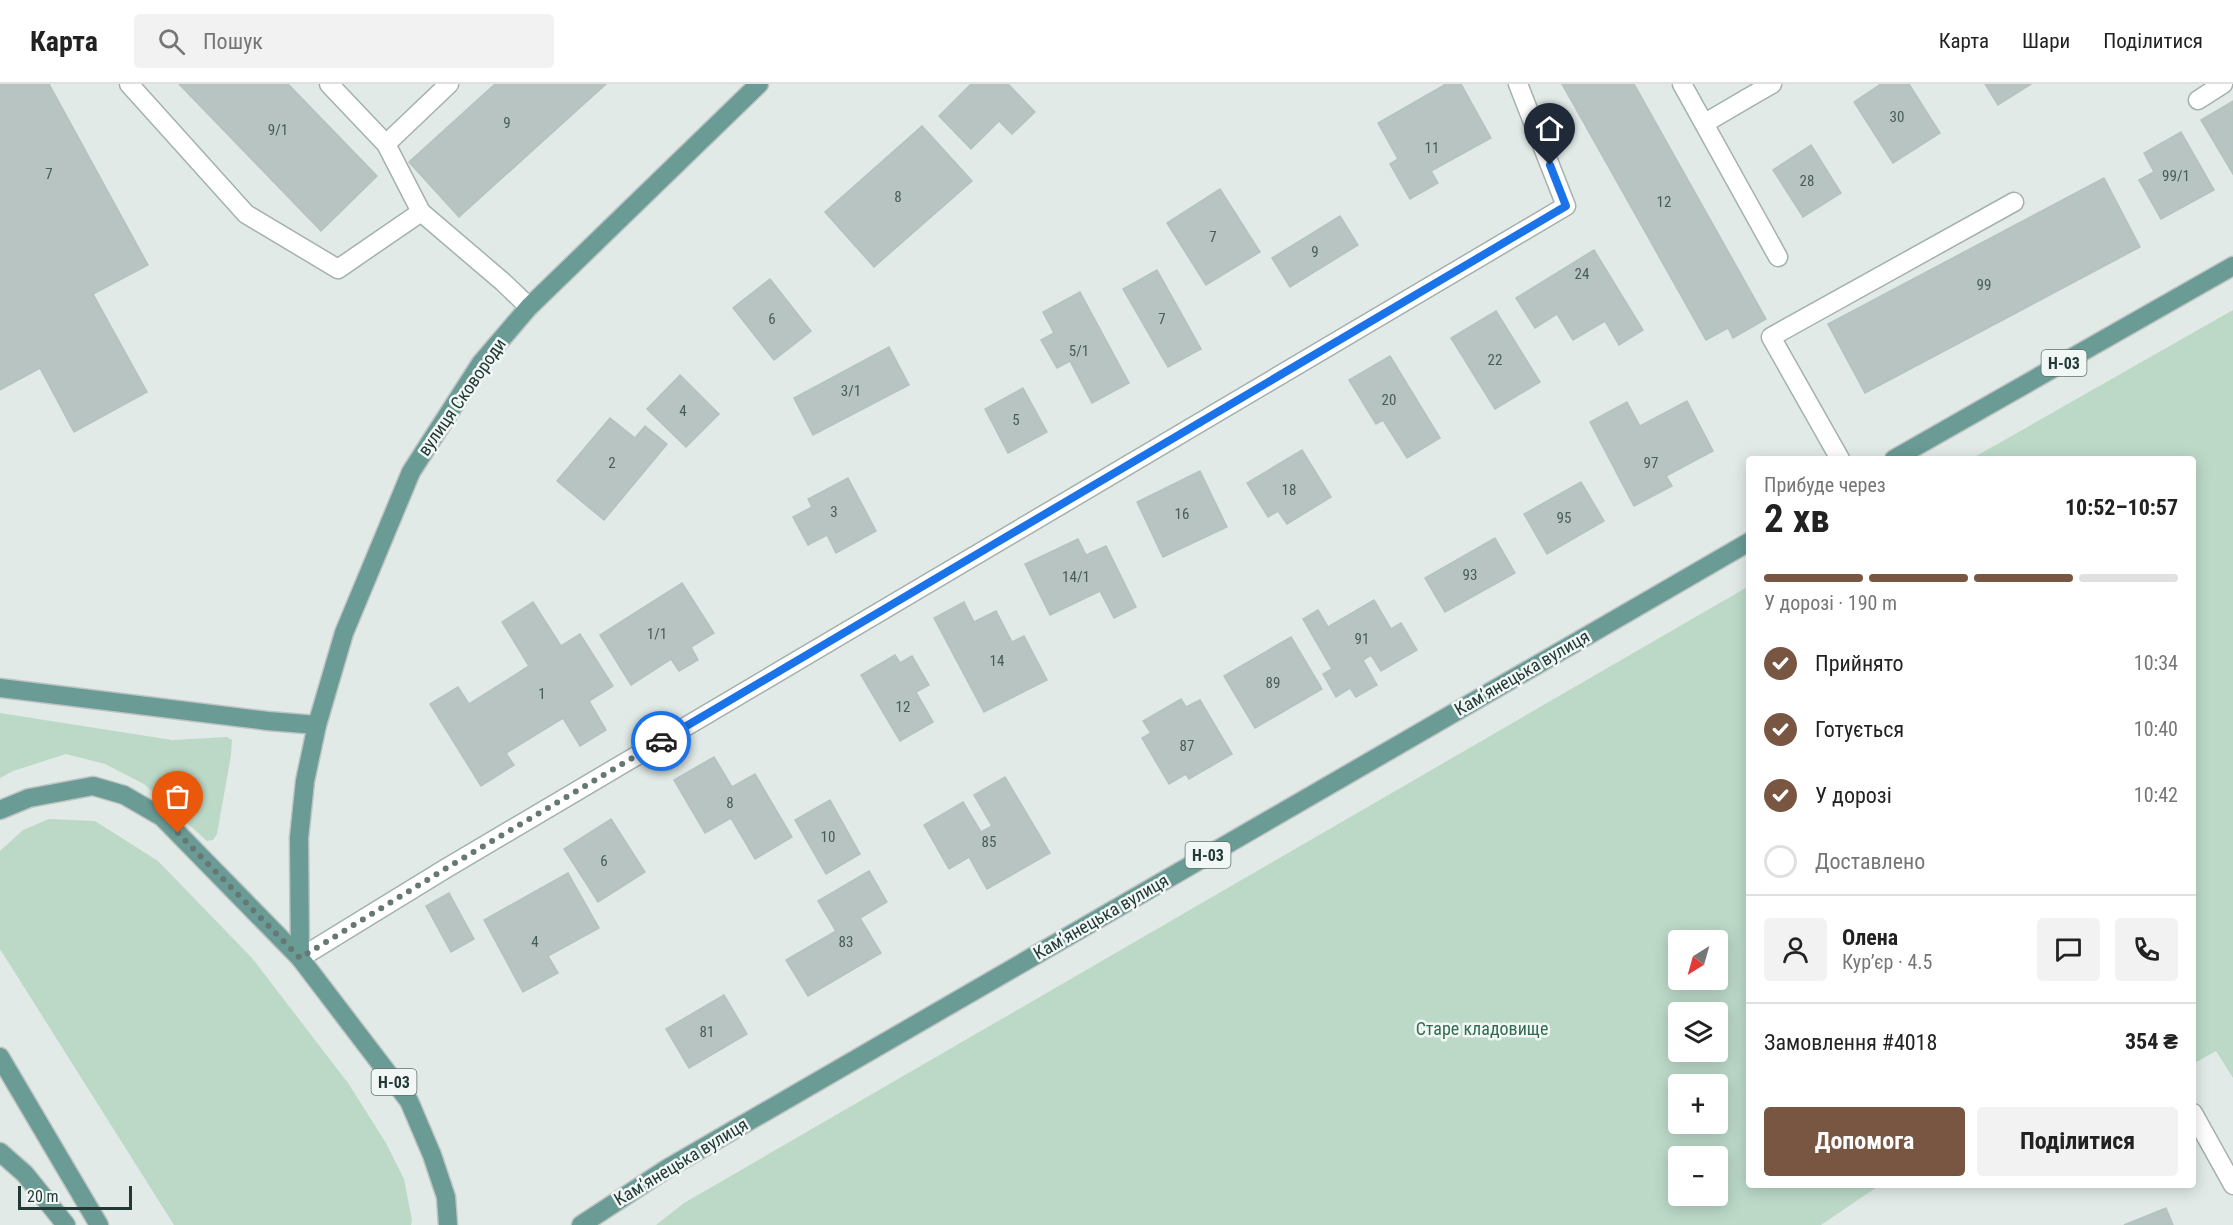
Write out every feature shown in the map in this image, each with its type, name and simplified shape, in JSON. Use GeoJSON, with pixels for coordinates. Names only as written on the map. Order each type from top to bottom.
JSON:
{"type":"FeatureCollection","features":[{"type":"Feature","properties":{"kind":"main road","name":"вулиця Сковороди"},"geometry":{"type":"LineString","coordinates":[[300,958],[299,838],[305,781],[317,725],[344,633],[411,472],[481,363],[529,307],[759,84]]}},
{"type":"Feature","properties":{"kind":"main road","name":"Н-03"},"geometry":{"type":"LineString","coordinates":[[1899,456],[2233,266]]}},
{"type":"Feature","properties":{"kind":"main road","name":"Камʼянецька вулиця"},"geometry":{"type":"LineString","coordinates":[[581,1225],[688,1156],[1746,544]]}},
{"type":"Feature","properties":{"kind":"main road"},"geometry":{"type":"LineString","coordinates":[[0,688],[317,725]]}},
{"type":"Feature","properties":{"kind":"main road"},"geometry":{"type":"LineString","coordinates":[[0,810],[29,798],[93,786],[124,795],[162,817],[300,958]]}},
{"type":"Feature","properties":{"kind":"main road","name":"Н-03"},"geometry":{"type":"LineString","coordinates":[[300,958],[409,1101],[432,1155],[446,1197],[448,1225]]}},
{"type":"Feature","properties":{"kind":"main road"},"geometry":{"type":"LineString","coordinates":[[0,1057],[99,1225]]}},
{"type":"Feature","properties":{"kind":"main road"},"geometry":{"type":"LineString","coordinates":[[0,1152],[25,1174],[66,1225]]}},
{"type":"Feature","properties":{"kind":"main road"},"geometry":{"type":"LineString","coordinates":[[600,1225],[611,1205]]}},
{"type":"Feature","properties":{"kind":"street"},"geometry":{"type":"LineString","coordinates":[[129,84],[246,214],[338,269],[421,212]]}},
{"type":"Feature","properties":{"kind":"street"},"geometry":{"type":"LineString","coordinates":[[329,84],[386,144],[421,212],[529,307]]}},
{"type":"Feature","properties":{"kind":"street"},"geometry":{"type":"LineString","coordinates":[[386,144],[449,84]]}},
{"type":"Feature","properties":{"kind":"street"},"geometry":{"type":"LineString","coordinates":[[300,958],[445,869],[1566,206],[1518,84]]}},
{"type":"Feature","properties":{"kind":"street"},"geometry":{"type":"LineString","coordinates":[[1682,84],[1778,257]]}},
{"type":"Feature","properties":{"kind":"street"},"geometry":{"type":"LineString","coordinates":[[1705,123],[1772,84]]}},
{"type":"Feature","properties":{"kind":"street"},"geometry":{"type":"LineString","coordinates":[[2198,100],[2223,84]]}},
{"type":"Feature","properties":{"kind":"street"},"geometry":{"type":"LineString","coordinates":[[1838,456],[1772,338],[2014,202]]}},
{"type":"Feature","properties":{"kind":"street"},"geometry":{"type":"LineString","coordinates":[[2196,1118],[2233,1185]]}},
{"type":"Feature","properties":{"kind":"green space"},"geometry":{"type":"Polygon","coordinates":[[[2233,310],[2233,1078],[2216,1051],[2196,1062],[2196,456],[1976,456],[2233,310]]]}},
{"type":"Feature","properties":{"kind":"green space","name":"Старе кладовище"},"geometry":{"type":"Polygon","coordinates":[[[1746,588],[1746,1188],[1876,1188],[1821,1225],[656,1225],[684,1203],[1746,588]]]}},
{"type":"Feature","properties":{"kind":"green space"},"geometry":{"type":"Polygon","coordinates":[[[0,713],[172,740],[227,737],[232,740],[231,755],[217,834],[213,840],[207,841],[144,784],[105,764],[66,754],[13,771],[0,778],[0,713]]]}},
{"type":"Feature","properties":{"kind":"green space"},"geometry":{"type":"Polygon","coordinates":[[[49,819],[95,821],[158,861],[252,958],[348,1083],[386,1143],[404,1179],[411,1225],[174,1225],[0,949],[0,851],[23,830],[49,819]]]}},
{"type":"Feature","properties":{"kind":"building"},"geometry":{"type":"Polygon","coordinates":[[[0,84],[49,84],[148,265],[93,294],[147,392],[74,432],[40,368],[0,390],[0,84]]]}},
{"type":"Feature","properties":{"kind":"building"},"geometry":{"type":"Polygon","coordinates":[[[179,84],[288,84],[377,176],[321,231],[179,84]]]}},
{"type":"Feature","properties":{"kind":"building"},"geometry":{"type":"Polygon","coordinates":[[[495,84],[606,84],[459,217],[409,162],[495,84]]]}},
{"type":"Feature","properties":{"kind":"building"},"geometry":{"type":"Polygon","coordinates":[[[971,84],[1008,84],[1035,112],[1012,134],[999,121],[971,149],[939,116],[971,84]]]}},
{"type":"Feature","properties":{"kind":"building"},"geometry":{"type":"Polygon","coordinates":[[[1446,84],[1461,84],[1491,138],[1431,171],[1438,183],[1410,199],[1390,164],[1398,159],[1378,123],[1446,84]]]}},
{"type":"Feature","properties":{"kind":"building"},"geometry":{"type":"Polygon","coordinates":[[[1562,84],[1634,84],[1766,319],[1733,338],[1728,328],[1706,340],[1562,84]]]}},
{"type":"Feature","properties":{"kind":"building"},"geometry":{"type":"Polygon","coordinates":[[[1881,84],[1909,84],[1940,133],[1893,163],[1854,102],[1881,84]]]}},
{"type":"Feature","properties":{"kind":"building"},"geometry":{"type":"Polygon","coordinates":[[[1985,84],[2031,84],[1998,105],[1985,84]]]}},
{"type":"Feature","properties":{"kind":"building"},"geometry":{"type":"Polygon","coordinates":[[[2233,101],[2233,174],[2201,120],[2233,101]]]}},
{"type":"Feature","properties":{"kind":"building"},"geometry":{"type":"Polygon","coordinates":[[[922,126],[972,181],[874,267],[825,212],[922,126]]]}},
{"type":"Feature","properties":{"kind":"building"},"geometry":{"type":"Polygon","coordinates":[[[2181,132],[2214,190],[2161,219],[2139,180],[2154,172],[2144,153],[2181,132]]]}},
{"type":"Feature","properties":{"kind":"building"},"geometry":{"type":"Polygon","coordinates":[[[1811,145],[1841,193],[1803,217],[1773,170],[1811,145]]]}},
{"type":"Feature","properties":{"kind":"building"},"geometry":{"type":"Polygon","coordinates":[[[2104,178],[2140,247],[1865,393],[1828,324],[2104,178]]]}},
{"type":"Feature","properties":{"kind":"building"},"geometry":{"type":"Polygon","coordinates":[[[1220,189],[1260,252],[1206,285],[1167,223],[1220,189]]]}},
{"type":"Feature","properties":{"kind":"building"},"geometry":{"type":"Polygon","coordinates":[[[1340,216],[1358,245],[1290,287],[1272,258],[1340,216]]]}},
{"type":"Feature","properties":{"kind":"building"},"geometry":{"type":"Polygon","coordinates":[[[1594,250],[1643,330],[1619,345],[1605,321],[1573,340],[1557,314],[1535,328],[1516,298],[1594,250]]]}},
{"type":"Feature","properties":{"kind":"building"},"geometry":{"type":"Polygon","coordinates":[[[1157,270],[1201,349],[1168,367],[1123,289],[1157,270]]]}},
{"type":"Feature","properties":{"kind":"building"},"geometry":{"type":"Polygon","coordinates":[[[770,279],[811,331],[774,360],[733,308],[770,279]]]}},
{"type":"Feature","properties":{"kind":"building"},"geometry":{"type":"Polygon","coordinates":[[[1080,292],[1129,383],[1092,403],[1070,361],[1057,368],[1041,340],[1054,333],[1043,312],[1080,292]]]}},
{"type":"Feature","properties":{"kind":"building"},"geometry":{"type":"Polygon","coordinates":[[[1496,311],[1540,382],[1495,409],[1451,338],[1496,311]]]}},
{"type":"Feature","properties":{"kind":"building"},"geometry":{"type":"Polygon","coordinates":[[[889,347],[909,385],[813,435],[794,398],[889,347]]]}},
{"type":"Feature","properties":{"kind":"building"},"geometry":{"type":"Polygon","coordinates":[[[1390,356],[1440,438],[1407,458],[1383,420],[1376,424],[1349,380],[1390,356]]]}},
{"type":"Feature","properties":{"kind":"building"},"geometry":{"type":"Polygon","coordinates":[[[680,375],[719,414],[686,447],[647,409],[680,375]]]}},
{"type":"Feature","properties":{"kind":"building"},"geometry":{"type":"Polygon","coordinates":[[[1023,388],[1047,432],[1008,453],[985,409],[1023,388]]]}},
{"type":"Feature","properties":{"kind":"building"},"geometry":{"type":"Polygon","coordinates":[[[1687,401],[1713,451],[1666,476],[1672,486],[1634,506],[1590,422],[1627,402],[1640,426],[1687,401]]]}},
{"type":"Feature","properties":{"kind":"building"},"geometry":{"type":"Polygon","coordinates":[[[610,418],[635,438],[645,426],[667,444],[604,520],[557,481],[610,418]]]}},
{"type":"Feature","properties":{"kind":"building"},"geometry":{"type":"Polygon","coordinates":[[[1302,450],[1331,497],[1287,524],[1278,511],[1268,517],[1247,483],[1302,450]]]}},
{"type":"Feature","properties":{"kind":"building"},"geometry":{"type":"Polygon","coordinates":[[[1200,471],[1227,527],[1163,557],[1137,502],[1200,471]]]}},
{"type":"Feature","properties":{"kind":"building"},"geometry":{"type":"Polygon","coordinates":[[[848,478],[876,531],[836,553],[827,535],[808,545],[793,517],[812,507],[808,499],[848,478]]]}},
{"type":"Feature","properties":{"kind":"building"},"geometry":{"type":"Polygon","coordinates":[[[1581,482],[1604,521],[1547,554],[1524,514],[1581,482]]]}},
{"type":"Feature","properties":{"kind":"building"},"geometry":{"type":"Polygon","coordinates":[[[1495,538],[1515,573],[1445,612],[1425,578],[1495,538]]]}},
{"type":"Feature","properties":{"kind":"building"},"geometry":{"type":"Polygon","coordinates":[[[1078,539],[1086,555],[1106,546],[1136,607],[1114,618],[1100,591],[1050,615],[1025,564],[1078,539]]]}},
{"type":"Feature","properties":{"kind":"building"},"geometry":{"type":"Polygon","coordinates":[[[682,583],[714,633],[691,647],[698,660],[679,671],[671,659],[631,685],[600,635],[682,583]]]}},
{"type":"Feature","properties":{"kind":"building"},"geometry":{"type":"Polygon","coordinates":[[[1374,600],[1391,629],[1401,623],[1417,650],[1381,671],[1371,655],[1363,660],[1377,685],[1356,697],[1350,688],[1336,697],[1323,674],[1332,669],[1303,619],[1318,610],[1328,627],[1374,600]]]}},
{"type":"Feature","properties":{"kind":"building"},"geometry":{"type":"Polygon","coordinates":[[[533,602],[561,646],[580,634],[613,686],[589,701],[606,730],[580,746],[563,718],[506,753],[514,765],[481,786],[430,704],[458,687],[469,704],[529,666],[502,622],[533,602]]]}},
{"type":"Feature","properties":{"kind":"building"},"geometry":{"type":"Polygon","coordinates":[[[964,602],[974,622],[996,611],[1012,642],[1024,636],[1047,680],[984,712],[934,618],[964,602]]]}},
{"type":"Feature","properties":{"kind":"building"},"geometry":{"type":"Polygon","coordinates":[[[1291,637],[1322,689],[1255,728],[1224,676],[1291,637]]]}},
{"type":"Feature","properties":{"kind":"building"},"geometry":{"type":"Polygon","coordinates":[[[895,655],[900,663],[912,656],[929,685],[916,692],[933,722],[900,741],[861,675],[895,655]]]}},
{"type":"Feature","properties":{"kind":"building"},"geometry":{"type":"Polygon","coordinates":[[[1181,699],[1186,707],[1200,700],[1232,754],[1189,779],[1186,774],[1169,784],[1142,738],[1151,733],[1143,721],[1181,699]]]}},
{"type":"Feature","properties":{"kind":"building"},"geometry":{"type":"Polygon","coordinates":[[[714,757],[732,787],[755,774],[792,837],[755,859],[731,818],[705,833],[674,780],[714,757]]]}},
{"type":"Feature","properties":{"kind":"building"},"geometry":{"type":"Polygon","coordinates":[[[1005,777],[1050,853],[987,889],[969,857],[949,869],[924,825],[963,802],[981,832],[992,826],[974,795],[1005,777]]]}},
{"type":"Feature","properties":{"kind":"building"},"geometry":{"type":"Polygon","coordinates":[[[830,800],[860,854],[826,874],[795,820],[830,800]]]}},
{"type":"Feature","properties":{"kind":"building"},"geometry":{"type":"Polygon","coordinates":[[[611,819],[645,872],[598,902],[564,849],[611,819]]]}},
{"type":"Feature","properties":{"kind":"building"},"geometry":{"type":"Polygon","coordinates":[[[869,871],[887,902],[860,918],[881,953],[808,996],[786,960],[836,931],[818,901],[869,871]]]}},
{"type":"Feature","properties":{"kind":"building"},"geometry":{"type":"Polygon","coordinates":[[[568,873],[599,928],[548,956],[558,973],[523,992],[484,920],[568,873]]]}},
{"type":"Feature","properties":{"kind":"building"},"geometry":{"type":"Polygon","coordinates":[[[449,893],[474,939],[451,952],[426,906],[449,893]]]}},
{"type":"Feature","properties":{"kind":"building"},"geometry":{"type":"Polygon","coordinates":[[[724,995],[747,1034],[689,1068],[666,1029],[724,995]]]}},
{"type":"Feature","properties":{"kind":"building"},"geometry":{"type":"Polygon","coordinates":[[[2166,1208],[2173,1225],[2124,1225],[2166,1208]]]}},
{"type":"Feature","properties":{"kind":"way so far"},"geometry":{"type":"LineString","coordinates":[[178,833],[300,958],[661,741]]}},
{"type":"Feature","properties":{"kind":"route"},"geometry":{"type":"LineString","coordinates":[[661,741],[1566,206],[1550,165]]}}]}
